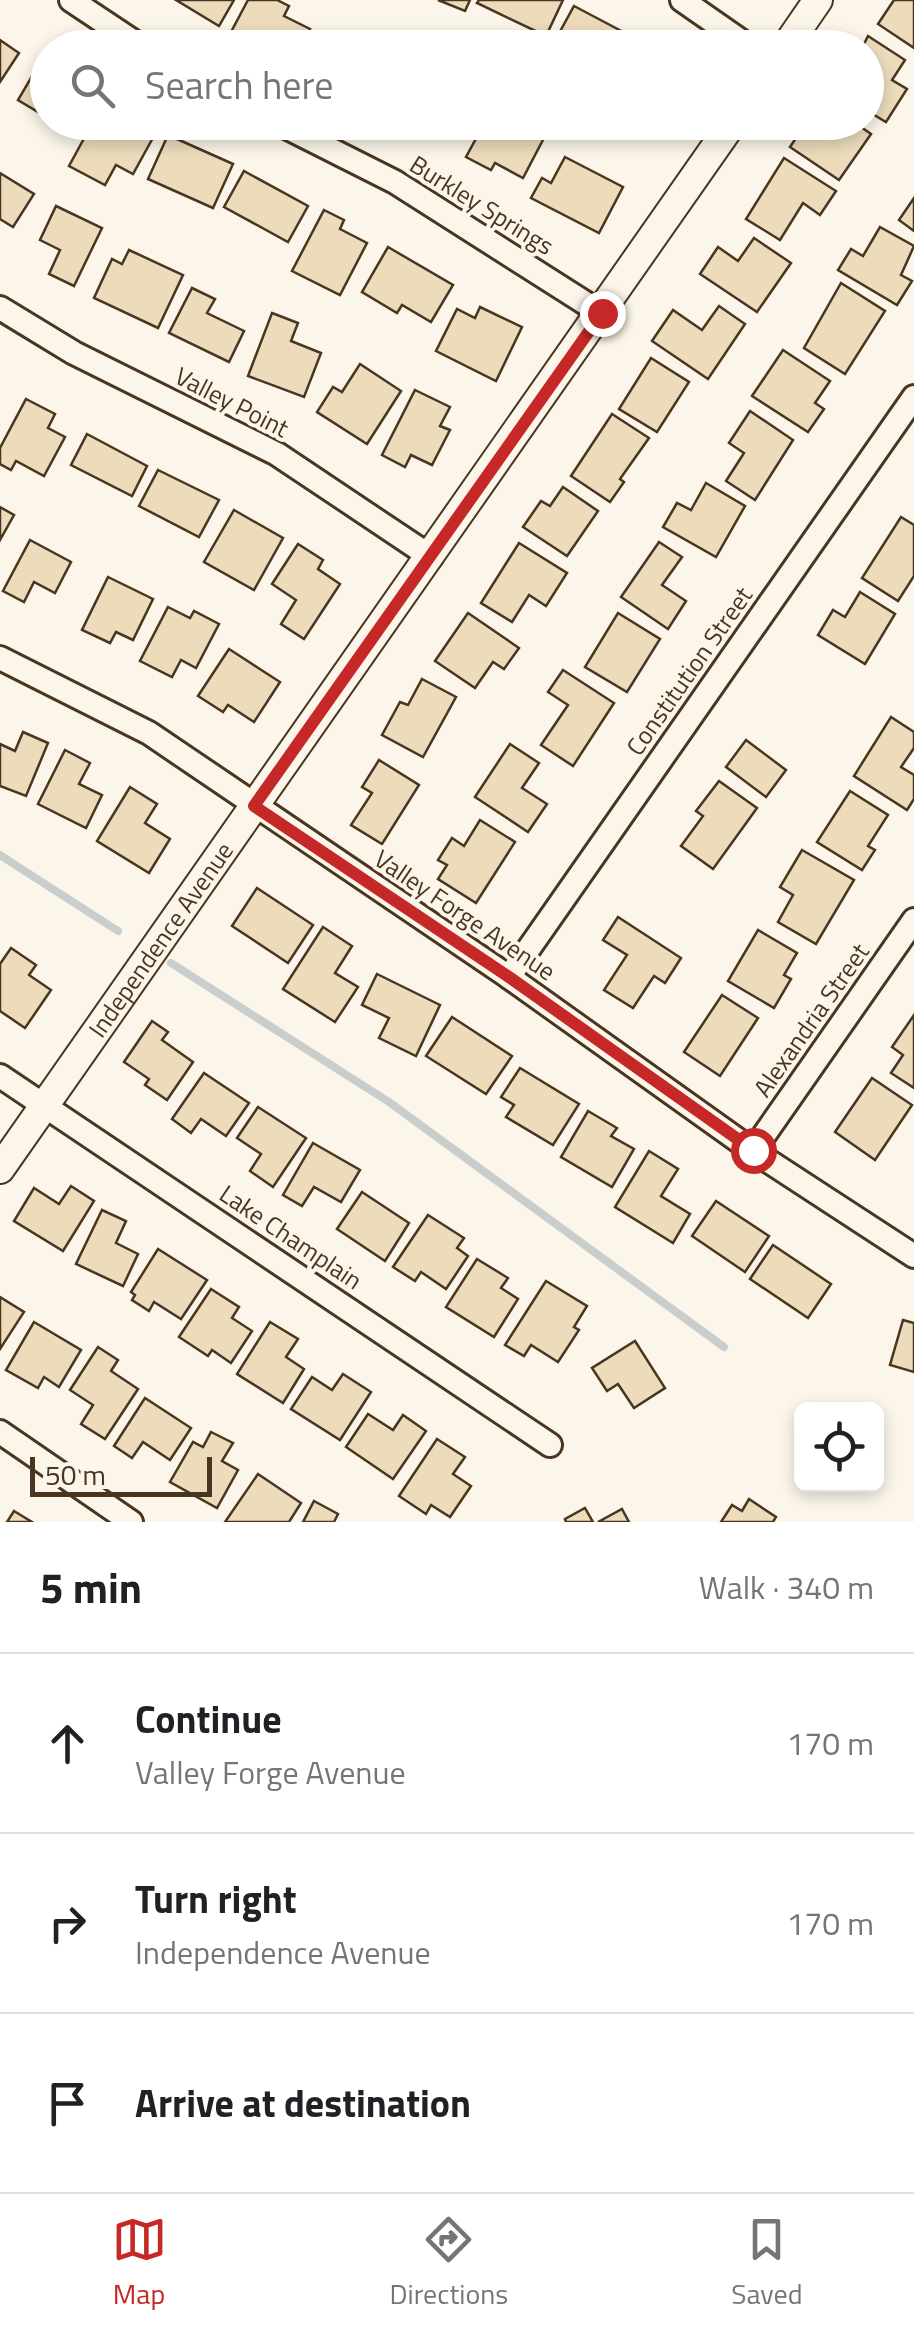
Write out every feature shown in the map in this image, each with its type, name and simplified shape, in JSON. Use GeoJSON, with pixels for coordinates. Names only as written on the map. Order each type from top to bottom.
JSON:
{"type":"FeatureCollection","features":[{"type":"Feature","properties":{"kind":"street"},"geometry":{"type":"LineString","coordinates":[[71,0],[116,30]]}},
{"type":"Feature","properties":{"kind":"street"},"geometry":{"type":"LineString","coordinates":[[682,0],[725,30]]}},
{"type":"Feature","properties":{"kind":"street"},"geometry":{"type":"LineString","coordinates":[[797,30],[818,0]]}},
{"type":"Feature","properties":{"kind":"street","name":"Burkley Springs"},"geometry":{"type":"LineString","coordinates":[[312,140],[395,182],[602,313]]}},
{"type":"Feature","properties":{"kind":"street","name":"Independence Avenue"},"geometry":{"type":"LineString","coordinates":[[0,1169],[721,140]]}},
{"type":"Feature","properties":{"kind":"street","name":"Valley Point"},"geometry":{"type":"LineString","coordinates":[[0,308],[74,353],[276,454],[431,557]]}},
{"type":"Feature","properties":{"kind":"street","name":"Constitution Street"},"geometry":{"type":"LineString","coordinates":[[509,977],[914,396]]}},
{"type":"Feature","properties":{"kind":"street","name":"Valley Forge Avenue"},"geometry":{"type":"LineString","coordinates":[[0,658],[122,717],[914,1256]]}},
{"type":"Feature","properties":{"kind":"street","name":"Alexandria Street"},"geometry":{"type":"LineString","coordinates":[[753,1150],[914,920]]}},
{"type":"Feature","properties":{"kind":"street","name":"Lake Champlain"},"geometry":{"type":"LineString","coordinates":[[0,1076],[550,1446]]}},
{"type":"Feature","properties":{"kind":"street"},"geometry":{"type":"LineString","coordinates":[[0,1432],[131,1522]]}},
{"type":"Feature","properties":{"kind":"building"},"geometry":{"type":"Polygon","coordinates":[[[176,0],[234,0],[219,26],[176,0]]]}},
{"type":"Feature","properties":{"kind":"building"},"geometry":{"type":"Polygon","coordinates":[[[248,0],[277,0],[289,6],[284,16],[310,29],[309,30],[232,30],[248,0]]]}},
{"type":"Feature","properties":{"kind":"building"},"geometry":{"type":"Polygon","coordinates":[[[438,0],[470,0],[465,11],[438,0]]]}},
{"type":"Feature","properties":{"kind":"building"},"geometry":{"type":"Polygon","coordinates":[[[563,0],[549,30],[533,30],[477,3],[563,0]]]}},
{"type":"Feature","properties":{"kind":"building"},"geometry":{"type":"Polygon","coordinates":[[[894,0],[914,0],[914,48],[878,24],[894,0]]]}},
{"type":"Feature","properties":{"kind":"building"},"geometry":{"type":"Polygon","coordinates":[[[574,6],[619,30],[561,30],[574,6]]]}},
{"type":"Feature","properties":{"kind":"building"},"geometry":{"type":"Polygon","coordinates":[[[0,40],[19,53],[0,82],[0,40]]]}},
{"type":"Feature","properties":{"kind":"building"},"geometry":{"type":"Polygon","coordinates":[[[884,46],[905,60],[892,80],[907,89],[886,122],[884,46]]]}},
{"type":"Feature","properties":{"kind":"building"},"geometry":{"type":"Polygon","coordinates":[[[30,80],[30,107],[18,100],[30,80]]]}},
{"type":"Feature","properties":{"kind":"building"},"geometry":{"type":"Polygon","coordinates":[[[83,140],[152,140],[133,174],[116,165],[105,185],[69,166],[83,140]]]}},
{"type":"Feature","properties":{"kind":"building"},"geometry":{"type":"Polygon","coordinates":[[[166,140],[179,140],[233,164],[213,208],[148,179],[166,140]]]}},
{"type":"Feature","properties":{"kind":"building"},"geometry":{"type":"Polygon","coordinates":[[[475,140],[543,140],[523,178],[495,163],[491,170],[466,157],[475,140]]]}},
{"type":"Feature","properties":{"kind":"building"},"geometry":{"type":"Polygon","coordinates":[[[795,140],[867,140],[839,180],[790,147],[795,140]]]}},
{"type":"Feature","properties":{"kind":"building"},"geometry":{"type":"Polygon","coordinates":[[[565,157],[623,187],[599,233],[531,198],[542,178],[551,183],[565,157]]]}},
{"type":"Feature","properties":{"kind":"building"},"geometry":{"type":"Polygon","coordinates":[[[784,158],[836,191],[820,215],[803,203],[780,240],[746,219],[784,158]]]}},
{"type":"Feature","properties":{"kind":"building"},"geometry":{"type":"Polygon","coordinates":[[[244,171],[308,206],[288,242],[224,207],[244,171]]]}},
{"type":"Feature","properties":{"kind":"building"},"geometry":{"type":"Polygon","coordinates":[[[0,173],[34,194],[13,227],[0,219],[0,173]]]}},
{"type":"Feature","properties":{"kind":"building"},"geometry":{"type":"Polygon","coordinates":[[[914,198],[914,231],[899,220],[914,198]]]}},
{"type":"Feature","properties":{"kind":"building"},"geometry":{"type":"Polygon","coordinates":[[[56,206],[102,228],[74,286],[49,274],[60,250],[40,240],[56,206]]]}},
{"type":"Feature","properties":{"kind":"building"},"geometry":{"type":"Polygon","coordinates":[[[324,210],[344,220],[340,229],[367,243],[340,295],[292,271],[324,210]]]}},
{"type":"Feature","properties":{"kind":"building"},"geometry":{"type":"Polygon","coordinates":[[[880,227],[914,246],[901,275],[912,281],[897,305],[838,270],[851,249],[863,256],[880,227]]]}},
{"type":"Feature","properties":{"kind":"building"},"geometry":{"type":"Polygon","coordinates":[[[754,238],[791,263],[757,312],[700,274],[718,247],[738,261],[754,238]]]}},
{"type":"Feature","properties":{"kind":"building"},"geometry":{"type":"Polygon","coordinates":[[[388,247],[453,285],[431,322],[402,305],[397,313],[362,292],[388,247]]]}},
{"type":"Feature","properties":{"kind":"building"},"geometry":{"type":"Polygon","coordinates":[[[129,250],[183,275],[158,328],[94,298],[112,259],[122,264],[129,250]]]}},
{"type":"Feature","properties":{"kind":"building"},"geometry":{"type":"Polygon","coordinates":[[[841,283],[885,311],[845,374],[804,348],[841,283]]]}},
{"type":"Feature","properties":{"kind":"building"},"geometry":{"type":"Polygon","coordinates":[[[192,288],[215,299],[207,313],[244,331],[229,362],[169,333],[192,288]]]}},
{"type":"Feature","properties":{"kind":"building"},"geometry":{"type":"Polygon","coordinates":[[[719,306],[745,324],[708,379],[652,341],[673,310],[702,330],[719,306]]]}},
{"type":"Feature","properties":{"kind":"building"},"geometry":{"type":"Polygon","coordinates":[[[480,307],[522,327],[496,381],[436,351],[457,309],[475,318],[480,307]]]}},
{"type":"Feature","properties":{"kind":"building"},"geometry":{"type":"Polygon","coordinates":[[[272,313],[298,323],[291,341],[321,353],[304,397],[248,376],[272,313]]]}},
{"type":"Feature","properties":{"kind":"building"},"geometry":{"type":"Polygon","coordinates":[[[783,350],[830,381],[815,403],[824,409],[808,432],[752,396],[783,350]]]}},
{"type":"Feature","properties":{"kind":"building"},"geometry":{"type":"Polygon","coordinates":[[[651,358],[689,382],[657,432],[619,409],[651,358]]]}},
{"type":"Feature","properties":{"kind":"building"},"geometry":{"type":"Polygon","coordinates":[[[360,364],[401,391],[367,444],[317,412],[333,387],[342,392],[360,364]]]}},
{"type":"Feature","properties":{"kind":"building"},"geometry":{"type":"Polygon","coordinates":[[[415,390],[450,407],[440,426],[450,430],[432,465],[411,455],[405,467],[382,455],[415,390]]]}},
{"type":"Feature","properties":{"kind":"building"},"geometry":{"type":"Polygon","coordinates":[[[26,399],[55,414],[48,428],[65,437],[44,476],[16,461],[11,470],[0,464],[0,448],[26,399]]]}},
{"type":"Feature","properties":{"kind":"building"},"geometry":{"type":"Polygon","coordinates":[[[750,411],[793,440],[755,500],[726,481],[744,453],[729,443],[750,411]]]}},
{"type":"Feature","properties":{"kind":"building"},"geometry":{"type":"Polygon","coordinates":[[[612,414],[649,438],[620,479],[624,482],[610,502],[571,476],[612,414]]]}},
{"type":"Feature","properties":{"kind":"building"},"geometry":{"type":"Polygon","coordinates":[[[87,434],[147,466],[132,496],[71,465],[87,434]]]}},
{"type":"Feature","properties":{"kind":"building"},"geometry":{"type":"Polygon","coordinates":[[[158,470],[219,500],[199,537],[139,506],[158,470]]]}},
{"type":"Feature","properties":{"kind":"building"},"geometry":{"type":"Polygon","coordinates":[[[706,483],[745,506],[716,557],[663,527],[677,503],[691,510],[706,483]]]}},
{"type":"Feature","properties":{"kind":"building"},"geometry":{"type":"Polygon","coordinates":[[[563,487],[598,511],[567,556],[523,527],[541,501],[550,506],[563,487]]]}},
{"type":"Feature","properties":{"kind":"building"},"geometry":{"type":"Polygon","coordinates":[[[0,507],[14,515],[0,540],[0,507]]]}},
{"type":"Feature","properties":{"kind":"building"},"geometry":{"type":"Polygon","coordinates":[[[234,510],[283,538],[254,590],[204,562],[234,510]]]}},
{"type":"Feature","properties":{"kind":"building"},"geometry":{"type":"Polygon","coordinates":[[[901,517],[914,525],[914,576],[898,601],[862,578],[901,517]]]}},
{"type":"Feature","properties":{"kind":"building"},"geometry":{"type":"Polygon","coordinates":[[[30,540],[71,562],[55,593],[34,582],[24,602],[3,591],[30,540]]]}},
{"type":"Feature","properties":{"kind":"building"},"geometry":{"type":"Polygon","coordinates":[[[659,542],[682,557],[662,585],[686,601],[668,629],[621,597],[659,542]]]}},
{"type":"Feature","properties":{"kind":"building"},"geometry":{"type":"Polygon","coordinates":[[[519,543],[567,573],[546,606],[529,595],[512,622],[481,603],[519,543]]]}},
{"type":"Feature","properties":{"kind":"building"},"geometry":{"type":"Polygon","coordinates":[[[298,544],[323,560],[318,569],[340,584],[304,639],[281,624],[296,600],[272,584],[298,544]]]}},
{"type":"Feature","properties":{"kind":"building"},"geometry":{"type":"Polygon","coordinates":[[[108,577],[153,599],[133,640],[116,632],[110,643],[82,630],[108,577]]]}},
{"type":"Feature","properties":{"kind":"building"},"geometry":{"type":"Polygon","coordinates":[[[860,592],[895,614],[865,664],[818,635],[833,610],[845,617],[860,592]]]}},
{"type":"Feature","properties":{"kind":"building"},"geometry":{"type":"Polygon","coordinates":[[[168,607],[190,618],[194,611],[219,624],[196,668],[181,660],[172,677],[140,661],[168,607]]]}},
{"type":"Feature","properties":{"kind":"building"},"geometry":{"type":"Polygon","coordinates":[[[468,613],[519,648],[504,669],[493,662],[475,688],[435,661],[468,613]]]}},
{"type":"Feature","properties":{"kind":"building"},"geometry":{"type":"Polygon","coordinates":[[[618,613],[660,639],[627,692],[585,667],[618,613]]]}},
{"type":"Feature","properties":{"kind":"building"},"geometry":{"type":"Polygon","coordinates":[[[229,649],[280,682],[254,722],[228,705],[223,712],[198,696],[229,649]]]}},
{"type":"Feature","properties":{"kind":"building"},"geometry":{"type":"Polygon","coordinates":[[[563,670],[614,703],[573,766],[541,745],[568,705],[548,692],[563,670]]]}},
{"type":"Feature","properties":{"kind":"building"},"geometry":{"type":"Polygon","coordinates":[[[422,679],[456,697],[423,757],[382,735],[400,702],[408,705],[422,679]]]}},
{"type":"Feature","properties":{"kind":"building"},"geometry":{"type":"Polygon","coordinates":[[[891,717],[914,732],[914,748],[901,767],[914,775],[914,799],[907,810],[854,776],[891,717]]]}},
{"type":"Feature","properties":{"kind":"building"},"geometry":{"type":"Polygon","coordinates":[[[23,732],[48,743],[26,796],[0,786],[0,744],[15,751],[23,732]]]}},
{"type":"Feature","properties":{"kind":"building"},"geometry":{"type":"Polygon","coordinates":[[[746,740],[786,770],[766,797],[726,767],[746,740]]]}},
{"type":"Feature","properties":{"kind":"building"},"geometry":{"type":"Polygon","coordinates":[[[510,744],[539,763],[522,788],[547,804],[528,832],[475,797],[510,744]]]}},
{"type":"Feature","properties":{"kind":"building"},"geometry":{"type":"Polygon","coordinates":[[[65,750],[90,763],[79,784],[102,795],[86,828],[38,804],[65,750]]]}},
{"type":"Feature","properties":{"kind":"building"},"geometry":{"type":"Polygon","coordinates":[[[379,760],[419,785],[382,844],[351,825],[372,793],[362,787],[379,760]]]}},
{"type":"Feature","properties":{"kind":"building"},"geometry":{"type":"Polygon","coordinates":[[[719,781],[757,808],[713,869],[681,846],[703,816],[696,811],[719,781]]]}},
{"type":"Feature","properties":{"kind":"building"},"geometry":{"type":"Polygon","coordinates":[[[130,787],[157,804],[145,823],[170,839],[149,873],[97,841],[130,787]]]}},
{"type":"Feature","properties":{"kind":"building"},"geometry":{"type":"Polygon","coordinates":[[[850,791],[888,815],[868,846],[875,850],[862,870],[817,842],[850,791]]]}},
{"type":"Feature","properties":{"kind":"building"},"geometry":{"type":"Polygon","coordinates":[[[480,820],[515,842],[476,903],[438,879],[447,865],[438,860],[452,838],[464,846],[480,820]]]}},
{"type":"Feature","properties":{"kind":"building"},"geometry":{"type":"Polygon","coordinates":[[[802,850],[854,880],[816,944],[778,922],[793,895],[780,887],[802,850]]]}},
{"type":"Feature","properties":{"kind":"building"},"geometry":{"type":"Polygon","coordinates":[[[257,888],[313,925],[288,963],[232,926],[257,888]]]}},
{"type":"Feature","properties":{"kind":"building"},"geometry":{"type":"Polygon","coordinates":[[[618,917],[681,958],[665,983],[654,976],[633,1008],[604,990],[627,955],[603,940],[618,917]]]}},
{"type":"Feature","properties":{"kind":"building"},"geometry":{"type":"Polygon","coordinates":[[[323,927],[352,946],[335,973],[358,987],[335,1022],[283,989],[323,927]]]}},
{"type":"Feature","properties":{"kind":"building"},"geometry":{"type":"Polygon","coordinates":[[[758,930],[797,953],[784,975],[791,979],[774,1008],[728,981],[758,930]]]}},
{"type":"Feature","properties":{"kind":"building"},"geometry":{"type":"Polygon","coordinates":[[[11,948],[36,965],[29,975],[51,990],[25,1028],[0,1011],[0,964],[11,948]]]}},
{"type":"Feature","properties":{"kind":"building"},"geometry":{"type":"Polygon","coordinates":[[[377,974],[440,1005],[416,1056],[379,1038],[389,1018],[362,1005],[377,974]]]}},
{"type":"Feature","properties":{"kind":"building"},"geometry":{"type":"Polygon","coordinates":[[[722,995],[758,1018],[720,1076],[684,1052],[722,995]]]}},
{"type":"Feature","properties":{"kind":"building"},"geometry":{"type":"Polygon","coordinates":[[[914,1015],[914,1088],[891,1073],[903,1055],[892,1047],[914,1015]]]}},
{"type":"Feature","properties":{"kind":"building"},"geometry":{"type":"Polygon","coordinates":[[[452,1017],[512,1056],[486,1094],[426,1056],[452,1017]]]}},
{"type":"Feature","properties":{"kind":"building"},"geometry":{"type":"Polygon","coordinates":[[[152,1021],[168,1032],[162,1040],[193,1062],[167,1100],[145,1085],[149,1079],[124,1062],[152,1021]]]}},
{"type":"Feature","properties":{"kind":"building"},"geometry":{"type":"Polygon","coordinates":[[[520,1068],[579,1104],[553,1145],[506,1117],[514,1105],[501,1097],[520,1068]]]}},
{"type":"Feature","properties":{"kind":"building"},"geometry":{"type":"Polygon","coordinates":[[[204,1073],[249,1103],[226,1136],[201,1119],[191,1133],[172,1119],[204,1073]]]}},
{"type":"Feature","properties":{"kind":"building"},"geometry":{"type":"Polygon","coordinates":[[[872,1078],[912,1105],[875,1160],[835,1132],[872,1078]]]}},
{"type":"Feature","properties":{"kind":"building"},"geometry":{"type":"Polygon","coordinates":[[[258,1107],[306,1138],[273,1187],[250,1171],[261,1154],[237,1138],[258,1107]]]}},
{"type":"Feature","properties":{"kind":"building"},"geometry":{"type":"Polygon","coordinates":[[[588,1111],[617,1128],[611,1136],[634,1149],[612,1187],[561,1157],[588,1111]]]}},
{"type":"Feature","properties":{"kind":"building"},"geometry":{"type":"Polygon","coordinates":[[[313,1143],[360,1170],[341,1202],[314,1187],[302,1206],[283,1195],[313,1143]]]}},
{"type":"Feature","properties":{"kind":"building"},"geometry":{"type":"Polygon","coordinates":[[[649,1151],[678,1169],[661,1196],[690,1214],[673,1243],[615,1207],[649,1151]]]}},
{"type":"Feature","properties":{"kind":"building"},"geometry":{"type":"Polygon","coordinates":[[[71,1186],[94,1201],[63,1251],[14,1221],[34,1188],[59,1204],[71,1186]]]}},
{"type":"Feature","properties":{"kind":"building"},"geometry":{"type":"Polygon","coordinates":[[[362,1192],[409,1223],[385,1261],[337,1229],[362,1192]]]}},
{"type":"Feature","properties":{"kind":"building"},"geometry":{"type":"Polygon","coordinates":[[[716,1201],[769,1236],[745,1272],[692,1236],[716,1201]]]}},
{"type":"Feature","properties":{"kind":"building"},"geometry":{"type":"Polygon","coordinates":[[[102,1210],[126,1221],[116,1243],[138,1254],[123,1286],[76,1264],[102,1210]]]}},
{"type":"Feature","properties":{"kind":"building"},"geometry":{"type":"Polygon","coordinates":[[[428,1215],[464,1238],[457,1248],[468,1256],[446,1289],[421,1272],[415,1281],[393,1267],[428,1215]]]}},
{"type":"Feature","properties":{"kind":"building"},"geometry":{"type":"Polygon","coordinates":[[[773,1245],[831,1284],[808,1318],[750,1279],[773,1245]]]}},
{"type":"Feature","properties":{"kind":"building"},"geometry":{"type":"Polygon","coordinates":[[[158,1249],[207,1280],[181,1319],[154,1302],[149,1311],[132,1300],[135,1295],[131,1292],[158,1249]]]}},
{"type":"Feature","properties":{"kind":"building"},"geometry":{"type":"Polygon","coordinates":[[[477,1259],[508,1278],[501,1288],[518,1299],[494,1337],[446,1307],[477,1259]]]}},
{"type":"Feature","properties":{"kind":"building"},"geometry":{"type":"Polygon","coordinates":[[[546,1281],[587,1306],[574,1327],[579,1330],[558,1362],[531,1345],[524,1356],[505,1345],[546,1281]]]}},
{"type":"Feature","properties":{"kind":"building"},"geometry":{"type":"Polygon","coordinates":[[[211,1289],[239,1307],[232,1318],[252,1331],[231,1363],[212,1350],[208,1356],[179,1337],[211,1289]]]}},
{"type":"Feature","properties":{"kind":"building"},"geometry":{"type":"Polygon","coordinates":[[[0,1297],[24,1312],[0,1349],[0,1297]]]}},
{"type":"Feature","properties":{"kind":"building"},"geometry":{"type":"Polygon","coordinates":[[[903,1320],[914,1323],[914,1372],[890,1365],[903,1320]]]}},
{"type":"Feature","properties":{"kind":"building"},"geometry":{"type":"Polygon","coordinates":[[[34,1322],[81,1350],[59,1387],[44,1377],[38,1388],[6,1370],[34,1322]]]}},
{"type":"Feature","properties":{"kind":"building"},"geometry":{"type":"Polygon","coordinates":[[[270,1322],[298,1339],[286,1357],[304,1369],[283,1403],[237,1374],[270,1322]]]}},
{"type":"Feature","properties":{"kind":"building"},"geometry":{"type":"Polygon","coordinates":[[[635,1341],[665,1388],[634,1408],[618,1384],[607,1391],[592,1368],[635,1341]]]}},
{"type":"Feature","properties":{"kind":"building"},"geometry":{"type":"Polygon","coordinates":[[[98,1347],[118,1360],[111,1371],[138,1389],[105,1439],[81,1424],[93,1405],[70,1390],[98,1347]]]}},
{"type":"Feature","properties":{"kind":"building"},"geometry":{"type":"Polygon","coordinates":[[[343,1374],[371,1392],[340,1440],[291,1409],[312,1377],[332,1390],[343,1374]]]}},
{"type":"Feature","properties":{"kind":"building"},"geometry":{"type":"Polygon","coordinates":[[[145,1398],[191,1428],[170,1460],[143,1442],[132,1458],[114,1446],[145,1398]]]}},
{"type":"Feature","properties":{"kind":"building"},"geometry":{"type":"Polygon","coordinates":[[[368,1414],[393,1430],[403,1415],[426,1431],[393,1479],[346,1447],[368,1414]]]}},
{"type":"Feature","properties":{"kind":"building"},"geometry":{"type":"Polygon","coordinates":[[[211,1432],[233,1443],[222,1461],[238,1470],[217,1508],[170,1482],[193,1442],[203,1447],[211,1432]]]}},
{"type":"Feature","properties":{"kind":"building"},"geometry":{"type":"Polygon","coordinates":[[[437,1439],[465,1457],[453,1474],[471,1486],[450,1517],[431,1505],[426,1514],[399,1496],[437,1439]]]}},
{"type":"Feature","properties":{"kind":"building"},"geometry":{"type":"Polygon","coordinates":[[[258,1474],[301,1503],[289,1522],[225,1522],[258,1474]]]}},
{"type":"Feature","properties":{"kind":"building"},"geometry":{"type":"Polygon","coordinates":[[[749,1499],[776,1517],[773,1522],[721,1522],[732,1505],[742,1511],[749,1499]]]}},
{"type":"Feature","properties":{"kind":"building"},"geometry":{"type":"Polygon","coordinates":[[[314,1501],[338,1514],[334,1522],[303,1522],[314,1501]]]}},
{"type":"Feature","properties":{"kind":"building"},"geometry":{"type":"Polygon","coordinates":[[[585,1508],[593,1522],[566,1522],[565,1519],[585,1508]]]}},
{"type":"Feature","properties":{"kind":"building"},"geometry":{"type":"Polygon","coordinates":[[[622,1509],[629,1522],[598,1522],[622,1509]]]}},
{"type":"Feature","properties":{"kind":"building"},"geometry":{"type":"Polygon","coordinates":[[[14,1511],[32,1522],[7,1522],[14,1511]]]}},
{"type":"Feature","properties":{"kind":"waterway"},"geometry":{"type":"LineString","coordinates":[[0,855],[118,931]]}},
{"type":"Feature","properties":{"kind":"waterway"},"geometry":{"type":"LineString","coordinates":[[171,963],[389,1102],[724,1347]]}},
{"type":"Feature","properties":{"kind":"route"},"geometry":{"type":"LineString","coordinates":[[602,313],[254,806],[509,977],[753,1150]]}}]}
